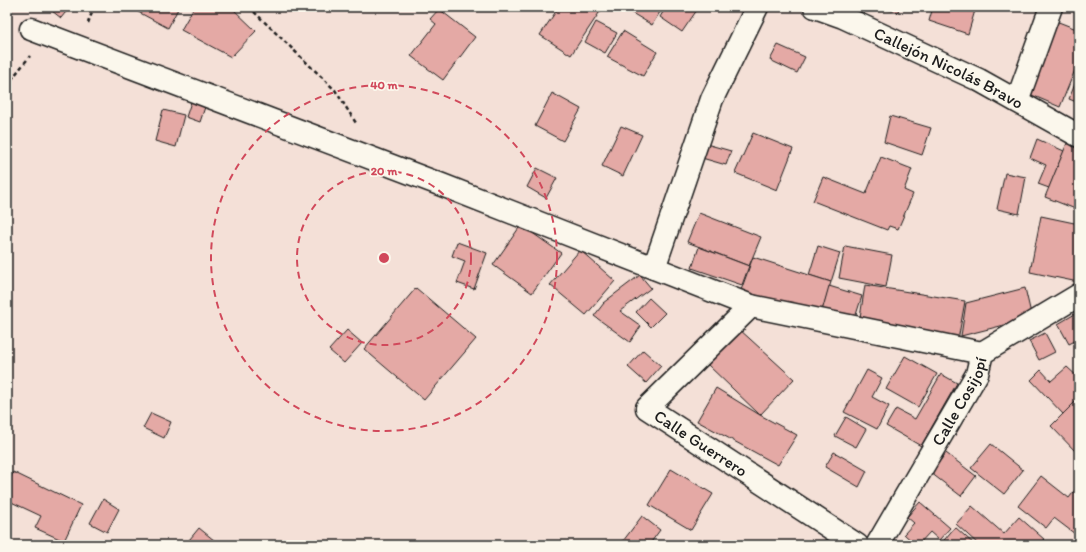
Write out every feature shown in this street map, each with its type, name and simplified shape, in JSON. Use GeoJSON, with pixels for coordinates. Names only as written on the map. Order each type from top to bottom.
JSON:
{"type":"FeatureCollection","features":[{"type":"Feature","properties":{"kind":"street"},"geometry":{"type":"LineString","coordinates":[[654,268],[712,99],[757,7]]}},
{"type":"Feature","properties":{"kind":"street","name":"Callejón Nicolás Bravo"},"geometry":{"type":"LineString","coordinates":[[815,7],[843,17],[972,77],[1079,136]]}},
{"type":"Feature","properties":{"kind":"street"},"geometry":{"type":"LineString","coordinates":[[1017,101],[1050,7]]}},
{"type":"Feature","properties":{"kind":"street"},"geometry":{"type":"LineString","coordinates":[[35,31],[379,161],[751,306],[982,353]]}},
{"type":"Feature","properties":{"kind":"street","name":"Calle Cosijopí"},"geometry":{"type":"LineString","coordinates":[[877,545],[977,374],[982,353],[1079,295]]}},
{"type":"Feature","properties":{"kind":"street","name":"Calle Guerrero"},"geometry":{"type":"LineString","coordinates":[[751,306],[647,408],[857,545]]}},
{"type":"Feature","properties":{"kind":"path"},"geometry":{"type":"LineString","coordinates":[[249,7],[335,90],[379,161]]}},
{"type":"Feature","properties":{"kind":"path"},"geometry":{"type":"LineString","coordinates":[[7,85],[32,53],[35,31]]}},
{"type":"Feature","properties":{"kind":"building"},"geometry":{"type":"Polygon","coordinates":[[[47,7],[70,7],[61,18],[47,7]]]}},
{"type":"Feature","properties":{"kind":"building"},"geometry":{"type":"Polygon","coordinates":[[[129,7],[179,7],[168,28],[129,7]]]}},
{"type":"Feature","properties":{"kind":"building"},"geometry":{"type":"Polygon","coordinates":[[[194,7],[231,7],[256,31],[231,57],[181,30],[194,7]]]}},
{"type":"Feature","properties":{"kind":"building"},"geometry":{"type":"Polygon","coordinates":[[[559,7],[603,7],[571,55],[540,35],[559,7]]]}},
{"type":"Feature","properties":{"kind":"building"},"geometry":{"type":"Polygon","coordinates":[[[622,7],[663,7],[652,25],[622,7]]]}},
{"type":"Feature","properties":{"kind":"building"},"geometry":{"type":"Polygon","coordinates":[[[666,7],[699,7],[682,32],[660,17],[666,7]]]}},
{"type":"Feature","properties":{"kind":"building"},"geometry":{"type":"Polygon","coordinates":[[[878,7],[899,7],[898,12],[878,7]]]}},
{"type":"Feature","properties":{"kind":"building"},"geometry":{"type":"Polygon","coordinates":[[[933,7],[976,7],[968,34],[929,21],[933,7]]]}},
{"type":"Feature","properties":{"kind":"building"},"geometry":{"type":"Polygon","coordinates":[[[439,9],[475,37],[443,80],[411,56],[436,24],[430,19],[439,9]]]}},
{"type":"Feature","properties":{"kind":"building"},"geometry":{"type":"Polygon","coordinates":[[[1056,21],[1079,30],[1079,60],[1060,107],[1027,93],[1056,21]]]}},
{"type":"Feature","properties":{"kind":"building"},"geometry":{"type":"Polygon","coordinates":[[[596,22],[617,33],[605,53],[585,42],[596,22]]]}},
{"type":"Feature","properties":{"kind":"building"},"geometry":{"type":"Polygon","coordinates":[[[623,31],[657,52],[643,76],[607,57],[623,31]]]}},
{"type":"Feature","properties":{"kind":"building"},"geometry":{"type":"Polygon","coordinates":[[[778,45],[805,57],[797,73],[770,60],[778,45]]]}},
{"type":"Feature","properties":{"kind":"building"},"geometry":{"type":"Polygon","coordinates":[[[1079,74],[1079,103],[1069,99],[1079,74]]]}},
{"type":"Feature","properties":{"kind":"building"},"geometry":{"type":"Polygon","coordinates":[[[552,93],[581,109],[563,141],[535,126],[552,93]]]}},
{"type":"Feature","properties":{"kind":"building"},"geometry":{"type":"Polygon","coordinates":[[[193,96],[207,101],[200,122],[186,117],[193,96]]]}},
{"type":"Feature","properties":{"kind":"building"},"geometry":{"type":"Polygon","coordinates":[[[163,110],[184,115],[176,147],[155,141],[163,110]]]}},
{"type":"Feature","properties":{"kind":"building"},"geometry":{"type":"Polygon","coordinates":[[[890,116],[931,128],[922,155],[884,142],[890,116]]]}},
{"type":"Feature","properties":{"kind":"building"},"geometry":{"type":"Polygon","coordinates":[[[621,126],[642,135],[623,176],[602,166],[621,126]]]}},
{"type":"Feature","properties":{"kind":"building"},"geometry":{"type":"Polygon","coordinates":[[[753,133],[793,149],[777,190],[735,173],[753,133]]]}},
{"type":"Feature","properties":{"kind":"building"},"geometry":{"type":"Polygon","coordinates":[[[1037,139],[1064,151],[1049,188],[1038,184],[1046,165],[1030,158],[1037,139]]]}},
{"type":"Feature","properties":{"kind":"building"},"geometry":{"type":"Polygon","coordinates":[[[699,142],[731,151],[726,165],[695,156],[699,142]]]}},
{"type":"Feature","properties":{"kind":"building"},"geometry":{"type":"Polygon","coordinates":[[[1067,143],[1079,148],[1079,165],[1077,170],[1079,171],[1078,210],[1045,197],[1067,143]]]}},
{"type":"Feature","properties":{"kind":"building"},"geometry":{"type":"Polygon","coordinates":[[[881,157],[912,169],[904,190],[913,194],[898,229],[889,226],[887,230],[813,201],[823,177],[866,194],[881,157]]]}},
{"type":"Feature","properties":{"kind":"building"},"geometry":{"type":"Polygon","coordinates":[[[537,168],[557,178],[546,198],[527,187],[537,168]]]}},
{"type":"Feature","properties":{"kind":"building"},"geometry":{"type":"Polygon","coordinates":[[[1005,173],[1026,177],[1019,214],[997,209],[1005,173]]]}},
{"type":"Feature","properties":{"kind":"building"},"geometry":{"type":"Polygon","coordinates":[[[699,213],[761,237],[749,266],[687,242],[699,213]]]}},
{"type":"Feature","properties":{"kind":"building"},"geometry":{"type":"Polygon","coordinates":[[[1041,216],[1079,224],[1078,282],[1030,272],[1041,216]]]}},
{"type":"Feature","properties":{"kind":"building"},"geometry":{"type":"Polygon","coordinates":[[[521,225],[561,253],[532,293],[493,265],[521,225]]]}},
{"type":"Feature","properties":{"kind":"building"},"geometry":{"type":"Polygon","coordinates":[[[457,242],[487,253],[474,289],[457,283],[465,261],[452,256],[457,242]]]}},
{"type":"Feature","properties":{"kind":"building"},"geometry":{"type":"Polygon","coordinates":[[[818,246],[840,253],[831,282],[809,275],[818,246]]]}},
{"type":"Feature","properties":{"kind":"building"},"geometry":{"type":"Polygon","coordinates":[[[845,246],[892,255],[886,287],[839,278],[845,246]]]}},
{"type":"Feature","properties":{"kind":"building"},"geometry":{"type":"Polygon","coordinates":[[[699,247],[749,266],[742,285],[692,268],[699,247]]]}},
{"type":"Feature","properties":{"kind":"building"},"geometry":{"type":"Polygon","coordinates":[[[580,250],[615,281],[586,315],[550,285],[580,250]]]}},
{"type":"Feature","properties":{"kind":"building"},"geometry":{"type":"Polygon","coordinates":[[[753,257],[831,282],[822,311],[740,293],[753,257]]]}},
{"type":"Feature","properties":{"kind":"building"},"geometry":{"type":"Polygon","coordinates":[[[640,275],[651,288],[620,311],[641,326],[630,342],[594,316],[603,303],[640,275]]]}},
{"type":"Feature","properties":{"kind":"building"},"geometry":{"type":"Polygon","coordinates":[[[865,285],[965,301],[958,340],[859,324],[865,285]]]}},
{"type":"Feature","properties":{"kind":"building"},"geometry":{"type":"Polygon","coordinates":[[[829,286],[862,296],[854,321],[822,311],[829,286]]]}},
{"type":"Feature","properties":{"kind":"building"},"geometry":{"type":"Polygon","coordinates":[[[416,288],[476,339],[424,400],[364,349],[416,288]]]}},
{"type":"Feature","properties":{"kind":"building"},"geometry":{"type":"Polygon","coordinates":[[[1025,288],[1032,318],[961,336],[966,303],[1025,288]]]}},
{"type":"Feature","properties":{"kind":"building"},"geometry":{"type":"Polygon","coordinates":[[[649,298],[665,313],[651,327],[636,312],[649,298]]]}},
{"type":"Feature","properties":{"kind":"building"},"geometry":{"type":"Polygon","coordinates":[[[1075,314],[1079,322],[1079,339],[1069,344],[1058,324],[1075,314]]]}},
{"type":"Feature","properties":{"kind":"building"},"geometry":{"type":"Polygon","coordinates":[[[739,329],[794,379],[760,415],[707,364],[739,329]]]}},
{"type":"Feature","properties":{"kind":"building"},"geometry":{"type":"Polygon","coordinates":[[[347,330],[362,343],[344,363],[329,350],[347,330]]]}},
{"type":"Feature","properties":{"kind":"building"},"geometry":{"type":"Polygon","coordinates":[[[1045,333],[1055,352],[1039,360],[1029,341],[1045,333]]]}},
{"type":"Feature","properties":{"kind":"building"},"geometry":{"type":"Polygon","coordinates":[[[643,350],[661,366],[646,383],[628,367],[643,350]]]}},
{"type":"Feature","properties":{"kind":"building"},"geometry":{"type":"Polygon","coordinates":[[[905,356],[937,374],[918,407],[886,389],[905,356]]]}},
{"type":"Feature","properties":{"kind":"building"},"geometry":{"type":"Polygon","coordinates":[[[1067,367],[1079,378],[1079,398],[1063,414],[1031,380],[1041,370],[1051,381],[1067,367]]]}},
{"type":"Feature","properties":{"kind":"building"},"geometry":{"type":"Polygon","coordinates":[[[867,370],[882,378],[872,397],[889,406],[877,429],[844,412],[867,370]]]}},
{"type":"Feature","properties":{"kind":"building"},"geometry":{"type":"Polygon","coordinates":[[[941,374],[957,383],[921,446],[886,426],[896,409],[915,419],[941,374]]]}},
{"type":"Feature","properties":{"kind":"building"},"geometry":{"type":"Polygon","coordinates":[[[716,388],[760,415],[797,435],[778,465],[697,421],[716,388]]]}},
{"type":"Feature","properties":{"kind":"building"},"geometry":{"type":"Polygon","coordinates":[[[1079,398],[1079,451],[1077,453],[1051,426],[1079,398]]]}},
{"type":"Feature","properties":{"kind":"building"},"geometry":{"type":"Polygon","coordinates":[[[151,413],[171,422],[164,438],[143,428],[151,413]]]}},
{"type":"Feature","properties":{"kind":"building"},"geometry":{"type":"Polygon","coordinates":[[[846,417],[866,429],[856,447],[835,436],[846,417]]]}},
{"type":"Feature","properties":{"kind":"building"},"geometry":{"type":"Polygon","coordinates":[[[991,444],[1023,470],[1004,494],[971,468],[991,444]]]}},
{"type":"Feature","properties":{"kind":"building"},"geometry":{"type":"Polygon","coordinates":[[[834,452],[867,471],[859,487],[825,467],[834,452]]]}},
{"type":"Feature","properties":{"kind":"building"},"geometry":{"type":"Polygon","coordinates":[[[946,453],[976,476],[961,496],[931,473],[946,453]]]}},
{"type":"Feature","properties":{"kind":"building"},"geometry":{"type":"Polygon","coordinates":[[[671,469],[713,494],[691,530],[649,505],[671,469]]]}},
{"type":"Feature","properties":{"kind":"building"},"geometry":{"type":"Polygon","coordinates":[[[13,472],[81,505],[64,541],[35,528],[41,516],[7,500],[7,485],[13,472]]]}},
{"type":"Feature","properties":{"kind":"building"},"geometry":{"type":"Polygon","coordinates":[[[1041,476],[1069,498],[1079,485],[1079,537],[1054,518],[1046,528],[1018,506],[1041,476]]]}},
{"type":"Feature","properties":{"kind":"building"},"geometry":{"type":"Polygon","coordinates":[[[103,499],[119,509],[107,532],[90,523],[103,499]]]}},
{"type":"Feature","properties":{"kind":"building"},"geometry":{"type":"Polygon","coordinates":[[[920,502],[950,528],[939,540],[930,532],[918,545],[916,545],[904,534],[914,523],[907,517],[920,502]]]}},
{"type":"Feature","properties":{"kind":"building"},"geometry":{"type":"Polygon","coordinates":[[[972,506],[1004,534],[1019,517],[1045,540],[1041,545],[979,545],[956,524],[972,506]]]}},
{"type":"Feature","properties":{"kind":"building"},"geometry":{"type":"Polygon","coordinates":[[[642,516],[660,530],[649,545],[620,545],[642,516]]]}},
{"type":"Feature","properties":{"kind":"building"},"geometry":{"type":"Polygon","coordinates":[[[955,527],[975,545],[940,545],[955,527]]]}},
{"type":"Feature","properties":{"kind":"building"},"geometry":{"type":"Polygon","coordinates":[[[199,528],[220,545],[185,545],[199,528]]]}}]}
